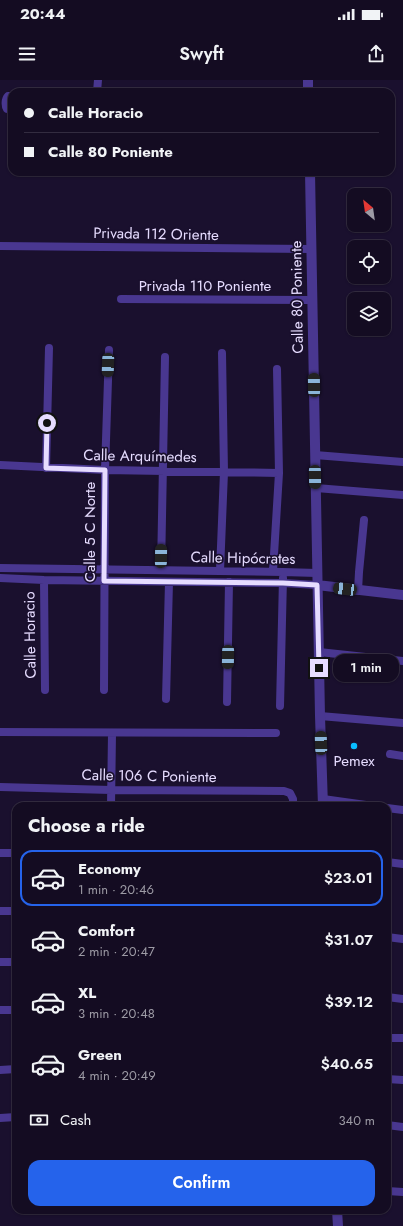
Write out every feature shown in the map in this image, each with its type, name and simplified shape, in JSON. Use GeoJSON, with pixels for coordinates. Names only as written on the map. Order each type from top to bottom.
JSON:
{"type":"FeatureCollection","features":[{"type":"Feature","properties":{"kind":"street"},"geometry":{"type":"LineString","coordinates":[[8,96],[6,98],[6,107],[8,109]]}},
{"type":"Feature","properties":{"kind":"street","name":"Calle 80 Poniente"},"geometry":{"type":"LineString","coordinates":[[310,176],[317,585],[323,802]]}},
{"type":"Feature","properties":{"kind":"street","name":"Privada 112 Oriente"},"geometry":{"type":"LineString","coordinates":[[0,246],[311,250]]}},
{"type":"Feature","properties":{"kind":"street","name":"Privada 110 Poniente"},"geometry":{"type":"LineString","coordinates":[[121,300],[312,300]]}},
{"type":"Feature","properties":{"kind":"street"},"geometry":{"type":"LineString","coordinates":[[46,468],[49,348]]}},
{"type":"Feature","properties":{"kind":"street","name":"Calle 5 C Norte"},"geometry":{"type":"LineString","coordinates":[[104,690],[105,470],[109,350]]}},
{"type":"Feature","properties":{"kind":"street"},"geometry":{"type":"LineString","coordinates":[[220,571],[224,472],[222,352]]}},
{"type":"Feature","properties":{"kind":"street"},"geometry":{"type":"LineString","coordinates":[[161,570],[165,357]]}},
{"type":"Feature","properties":{"kind":"street"},"geometry":{"type":"LineString","coordinates":[[273,571],[279,474],[277,369]]}},
{"type":"Feature","properties":{"kind":"street"},"geometry":{"type":"LineString","coordinates":[[315,455],[403,462]]}},
{"type":"Feature","properties":{"kind":"street","name":"Calle Arquímedes"},"geometry":{"type":"LineString","coordinates":[[0,465],[105,470],[163,470],[279,474]]}},
{"type":"Feature","properties":{"kind":"street"},"geometry":{"type":"LineString","coordinates":[[316,488],[403,495]]}},
{"type":"Feature","properties":{"kind":"street"},"geometry":{"type":"LineString","coordinates":[[358,590],[364,520]]}},
{"type":"Feature","properties":{"kind":"street","name":"Calle Hipócrates"},"geometry":{"type":"LineString","coordinates":[[0,568],[273,571],[317,573]]}},
{"type":"Feature","properties":{"kind":"street"},"geometry":{"type":"LineString","coordinates":[[182,570],[182,582]]}},
{"type":"Feature","properties":{"kind":"street"},"geometry":{"type":"LineString","coordinates":[[280,706],[282,572]]}},
{"type":"Feature","properties":{"kind":"street","name":"Calle Hipócrates"},"geometry":{"type":"LineString","coordinates":[[0,578],[44,580],[283,583],[317,585]]}},
{"type":"Feature","properties":{"kind":"street","name":"Calle Horacio"},"geometry":{"type":"LineString","coordinates":[[44,580],[45,690]]}},
{"type":"Feature","properties":{"kind":"street"},"geometry":{"type":"LineString","coordinates":[[166,699],[169,582]]}},
{"type":"Feature","properties":{"kind":"street"},"geometry":{"type":"LineString","coordinates":[[227,702],[229,582]]}},
{"type":"Feature","properties":{"kind":"street"},"geometry":{"type":"LineString","coordinates":[[317,585],[403,595]]}},
{"type":"Feature","properties":{"kind":"street"},"geometry":{"type":"LineString","coordinates":[[319,652],[403,661]]}},
{"type":"Feature","properties":{"kind":"street"},"geometry":{"type":"LineString","coordinates":[[320,716],[403,724]]}},
{"type":"Feature","properties":{"kind":"street"},"geometry":{"type":"LineString","coordinates":[[0,732],[276,733]]}},
{"type":"Feature","properties":{"kind":"street"},"geometry":{"type":"LineString","coordinates":[[111,802],[112,733]]}},
{"type":"Feature","properties":{"kind":"street"},"geometry":{"type":"LineString","coordinates":[[390,754],[403,756]]}},
{"type":"Feature","properties":{"kind":"street","name":"Calle 106 C Poniente"},"geometry":{"type":"LineString","coordinates":[[0,787],[111,790],[284,791],[290,793],[293,802]]}},
{"type":"Feature","properties":{"kind":"street"},"geometry":{"type":"LineString","coordinates":[[391,808],[403,810]]}},
{"type":"Feature","properties":{"kind":"street"},"geometry":{"type":"LineString","coordinates":[[0,853],[12,853]]}},
{"type":"Feature","properties":{"kind":"street"},"geometry":{"type":"LineString","coordinates":[[391,862],[403,864]]}},
{"type":"Feature","properties":{"kind":"street"},"geometry":{"type":"LineString","coordinates":[[0,912],[12,911]]}},
{"type":"Feature","properties":{"kind":"street"},"geometry":{"type":"LineString","coordinates":[[391,938],[403,939]]}},
{"type":"Feature","properties":{"kind":"street"},"geometry":{"type":"LineString","coordinates":[[0,962],[12,962]]}},
{"type":"Feature","properties":{"kind":"street"},"geometry":{"type":"LineString","coordinates":[[391,998],[403,999]]}},
{"type":"Feature","properties":{"kind":"street"},"geometry":{"type":"LineString","coordinates":[[0,1010],[12,1010]]}},
{"type":"Feature","properties":{"kind":"street"},"geometry":{"type":"LineString","coordinates":[[391,1038],[403,1038]]}},
{"type":"Feature","properties":{"kind":"street"},"geometry":{"type":"LineString","coordinates":[[0,1070],[12,1069]]}},
{"type":"Feature","properties":{"kind":"street"},"geometry":{"type":"LineString","coordinates":[[391,1078],[403,1080]]}},
{"type":"Feature","properties":{"kind":"street"},"geometry":{"type":"LineString","coordinates":[[0,1118],[12,1117]]}},
{"type":"Feature","properties":{"kind":"street"},"geometry":{"type":"LineString","coordinates":[[391,1125],[403,1126]]}},
{"type":"Feature","properties":{"kind":"street"},"geometry":{"type":"LineString","coordinates":[[391,1191],[403,1192]]}},
{"type":"Feature","properties":{"kind":"street"},"geometry":{"type":"LineString","coordinates":[[337,1214],[338,1226]]}},
{"type":"Feature","properties":{"kind":"place","name":"Pemex"},"geometry":{"type":"Point","coordinates":[354,746]}},
{"type":"Feature","properties":{"kind":"route"},"geometry":{"type":"LineString","coordinates":[[47,423],[46,468],[105,470],[104,581],[283,583],[317,585],[319,668]]}}]}
